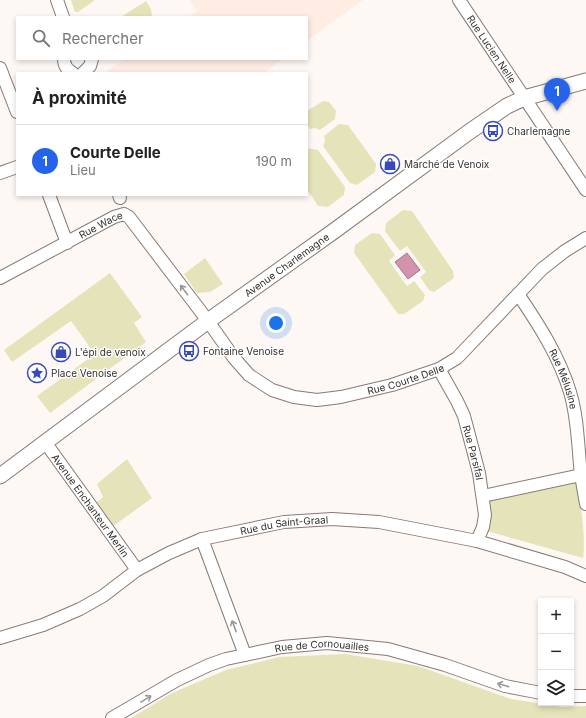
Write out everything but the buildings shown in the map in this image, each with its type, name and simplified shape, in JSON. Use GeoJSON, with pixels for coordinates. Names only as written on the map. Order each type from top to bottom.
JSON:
{"type":"FeatureCollection","features":[{"type":"Feature","properties":{"kind":"street"},"geometry":{"type":"LineString","coordinates":[[57,0],[63,16]]}},
{"type":"Feature","properties":{"kind":"street","name":"Rue Lucien Nelle"},"geometry":{"type":"LineString","coordinates":[[459,0],[586,190]]}},
{"type":"Feature","properties":{"kind":"street"},"geometry":{"type":"LineString","coordinates":[[64,60],[67,70],[71,72]]}},
{"type":"Feature","properties":{"kind":"street"},"geometry":{"type":"LineString","coordinates":[[85,72],[90,66],[92,60]]}},
{"type":"Feature","properties":{"kind":"street"},"geometry":{"type":"LineString","coordinates":[[1,75],[16,110]]}},
{"type":"Feature","properties":{"kind":"street","name":"Avenue Charlemagne"},"geometry":{"type":"LineString","coordinates":[[0,476],[208,321],[507,106],[524,98],[586,80]]}},
{"type":"Feature","properties":{"kind":"street"},"geometry":{"type":"LineString","coordinates":[[0,173],[16,167]]}},
{"type":"Feature","properties":{"kind":"street"},"geometry":{"type":"LineString","coordinates":[[49,196],[68,243]]}},
{"type":"Feature","properties":{"kind":"street","name":"Rue Wace"},"geometry":{"type":"LineString","coordinates":[[0,278],[68,243],[114,217],[124,214],[129,217],[208,321]]}},
{"type":"Feature","properties":{"kind":"street","name":"Rue Courte Delle"},"geometry":{"type":"LineString","coordinates":[[208,321],[234,358],[249,375],[272,390],[294,397],[317,400],[341,397],[392,385],[439,369],[457,358],[542,269],[565,251],[586,238]]}},
{"type":"Feature","properties":{"kind":"street","name":"Rue Mélusine"},"geometry":{"type":"LineString","coordinates":[[518,294],[536,320],[555,353],[568,386],[574,413],[581,475]]}},
{"type":"Feature","properties":{"kind":"street","name":"Rue Parsifal"},"geometry":{"type":"LineString","coordinates":[[439,369],[458,401],[474,448],[485,515],[483,527],[477,541]]}},
{"type":"Feature","properties":{"kind":"street","name":"Avenue Enchanteur Merlin"},"geometry":{"type":"LineString","coordinates":[[44,442],[137,570]]}},
{"type":"Feature","properties":{"kind":"street"},"geometry":{"type":"LineString","coordinates":[[483,496],[581,475],[586,504]]}},
{"type":"Feature","properties":{"kind":"street","name":"Rue du Saint-Graal"},"geometry":{"type":"LineString","coordinates":[[0,638],[43,625],[80,609],[102,596],[137,570],[169,553],[202,539],[284,522],[332,519],[379,522],[477,541],[565,567],[586,576]]}},
{"type":"Feature","properties":{"kind":"street"},"geometry":{"type":"LineString","coordinates":[[202,539],[245,655]]}},
{"type":"Feature","properties":{"kind":"street","name":"Rue de Cornouailles"},"geometry":{"type":"LineString","coordinates":[[112,718],[183,677],[209,665],[282,647],[327,643],[388,649],[445,665],[505,686],[538,692]]}},
{"type":"Feature","properties":{"kind":"street"},"geometry":{"type":"LineString","coordinates":[[574,696],[586,696]]}},
{"type":"Feature","properties":{"kind":"shaded area"},"geometry":{"type":"Polygon","coordinates":[[[71,0],[95,0],[78,12],[75,12],[71,0]]]}},
{"type":"Feature","properties":{"kind":"shaded area"},"geometry":{"type":"Polygon","coordinates":[[[190,0],[363,0],[308,40],[308,16],[190,16],[197,11],[190,0]]]}},
{"type":"Feature","properties":{"kind":"shaded area"},"geometry":{"type":"Polygon","coordinates":[[[146,1],[151,9],[152,16],[123,16],[146,1]]]}},
{"type":"Feature","properties":{"kind":"shaded area"},"geometry":{"type":"Polygon","coordinates":[[[124,60],[282,60],[265,72],[106,72],[124,60]]]}},
{"type":"Feature","properties":{"kind":"shaded area"},"geometry":{"type":"Polygon","coordinates":[[[323,101],[329,102],[336,111],[335,119],[320,130],[315,128],[310,129],[308,126],[308,110],[323,101]]]}},
{"type":"Feature","properties":{"kind":"shaded area"},"geometry":{"type":"Polygon","coordinates":[[[339,124],[348,125],[376,164],[375,172],[357,185],[350,183],[323,146],[325,141],[324,136],[339,124]]]}},
{"type":"Feature","properties":{"kind":"shaded area"},"geometry":{"type":"Polygon","coordinates":[[[308,148],[318,150],[345,187],[344,195],[328,207],[318,206],[308,191],[308,148]]]}},
{"type":"Feature","properties":{"kind":"shaded area"},"geometry":{"type":"Polygon","coordinates":[[[403,210],[412,211],[453,271],[454,278],[434,292],[429,290],[420,277],[426,272],[407,246],[400,251],[385,231],[386,223],[403,210]]]}},
{"type":"Feature","properties":{"kind":"shaded area"},"geometry":{"type":"Polygon","coordinates":[[[372,233],[380,234],[395,255],[389,261],[407,286],[414,281],[425,295],[423,301],[404,314],[398,314],[354,253],[355,245],[372,233]]]}},
{"type":"Feature","properties":{"kind":"shaded area"},"geometry":{"type":"Polygon","coordinates":[[[407,253],[420,270],[408,279],[395,262],[407,253]]]}},
{"type":"Feature","properties":{"kind":"shaded area"},"geometry":{"type":"Polygon","coordinates":[[[205,258],[223,284],[210,292],[197,293],[184,274],[205,258]]]}},
{"type":"Feature","properties":{"kind":"shaded area"},"geometry":{"type":"Polygon","coordinates":[[[110,273],[142,317],[134,323],[146,342],[50,413],[37,396],[95,354],[71,321],[12,362],[4,350],[110,273]]]}},
{"type":"Feature","properties":{"kind":"shaded area"},"geometry":{"type":"Polygon","coordinates":[[[127,459],[152,498],[112,527],[97,502],[103,497],[97,484],[127,459]]]}},
{"type":"Feature","properties":{"kind":"shaded area"},"geometry":{"type":"Polygon","coordinates":[[[573,481],[577,485],[581,512],[584,541],[583,558],[487,531],[489,501],[573,481]]]}},
{"type":"Feature","properties":{"kind":"shaded area"},"geometry":{"type":"Polygon","coordinates":[[[345,654],[418,666],[511,699],[538,703],[538,706],[586,706],[586,718],[131,718],[172,693],[226,670],[279,657],[345,654]]]}},
{"type":"Feature","properties":{"kind":"place","name":"Courte Delle"},"geometry":{"type":"Point","coordinates":[557,111]}},
{"type":"Feature","properties":{"kind":"place","name":"Charlemagne"},"geometry":{"type":"Point","coordinates":[493,131]}},
{"type":"Feature","properties":{"kind":"place","name":"Marché de Venoix"},"geometry":{"type":"Point","coordinates":[390,164]}},
{"type":"Feature","properties":{"kind":"place","name":"Fontaine Venoise"},"geometry":{"type":"Point","coordinates":[189,351]}},
{"type":"Feature","properties":{"kind":"place","name":"L'épi de venoix"},"geometry":{"type":"Point","coordinates":[61,352]}},
{"type":"Feature","properties":{"kind":"place","name":"Place Venoise"},"geometry":{"type":"Point","coordinates":[37,373]}}]}
